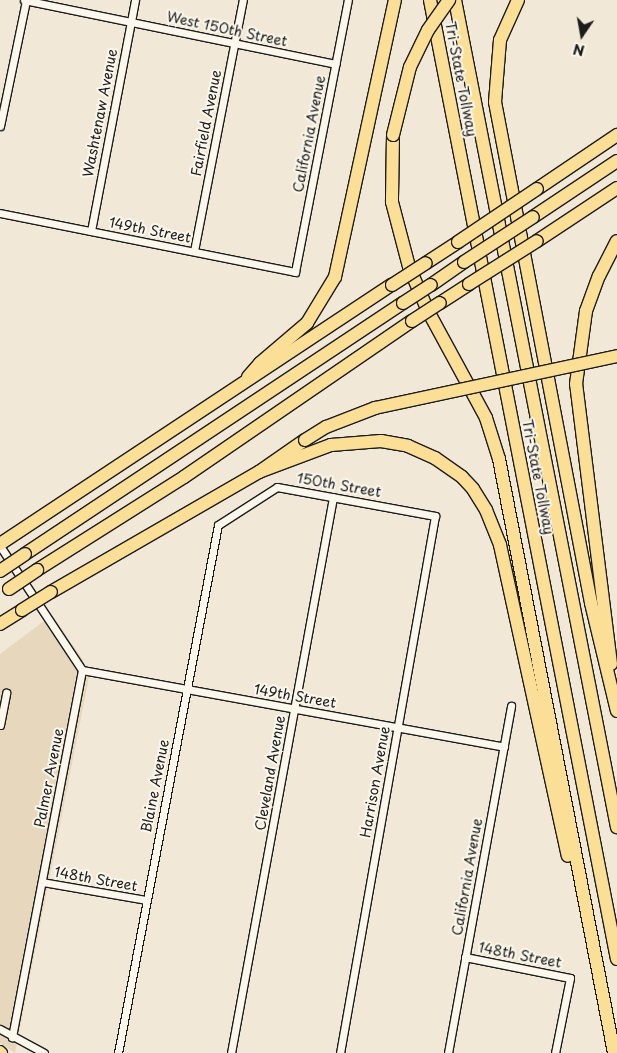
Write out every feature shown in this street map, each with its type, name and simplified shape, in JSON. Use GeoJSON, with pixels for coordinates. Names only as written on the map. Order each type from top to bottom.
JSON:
{"type":"FeatureCollection","features":[{"type":"Feature","properties":{"kind":"highway"},"geometry":{"type":"LineString","coordinates":[[240,386],[260,362],[307,323],[335,277],[395,0]]}},
{"type":"Feature","properties":{"kind":"highway","name":"Tri-State Tollway"},"geometry":{"type":"LineString","coordinates":[[430,0],[617,959]]}},
{"type":"Feature","properties":{"kind":"highway"},"geometry":{"type":"LineString","coordinates":[[449,0],[425,36],[410,67],[393,135],[392,202],[409,267],[428,312],[486,418],[499,459],[614,1053]]}},
{"type":"Feature","properties":{"kind":"highway","name":"Tri-State Tollway"},"geometry":{"type":"LineString","coordinates":[[455,0],[617,828]]}},
{"type":"Feature","properties":{"kind":"highway"},"geometry":{"type":"LineString","coordinates":[[518,0],[500,40],[494,102],[591,603],[617,711]]}},
{"type":"Feature","properties":{"kind":"highway"},"geometry":{"type":"LineString","coordinates":[[0,545],[617,135]]}},
{"type":"Feature","properties":{"kind":"highway"},"geometry":{"type":"LineString","coordinates":[[0,571],[617,161]]}},
{"type":"Feature","properties":{"kind":"highway"},"geometry":{"type":"LineString","coordinates":[[4,592],[184,477],[412,321],[617,188]]}},
{"type":"Feature","properties":{"kind":"highway"},"geometry":{"type":"LineString","coordinates":[[617,241],[599,276],[586,311],[578,347],[576,384],[579,432],[617,706]]}},
{"type":"Feature","properties":{"kind":"highway"},"geometry":{"type":"LineString","coordinates":[[0,624],[51,592],[309,445],[326,427],[375,408],[617,356]]}},
{"type":"Feature","properties":{"kind":"highway"},"geometry":{"type":"LineString","coordinates":[[309,445],[365,440],[395,443],[423,451],[451,467],[473,489],[486,510],[500,545],[584,927],[596,957]]}},
{"type":"Feature","properties":{"kind":"street","name":"West 150th Street"},"geometry":{"type":"LineString","coordinates":[[25,0],[336,64]]}},
{"type":"Feature","properties":{"kind":"street"},"geometry":{"type":"LineString","coordinates":[[0,126],[25,0]]}},
{"type":"Feature","properties":{"kind":"street","name":"Washtenaw Avenue"},"geometry":{"type":"LineString","coordinates":[[91,231],[135,0]]}},
{"type":"Feature","properties":{"kind":"street","name":"Fairfield Avenue"},"geometry":{"type":"LineString","coordinates":[[194,252],[243,0]]}},
{"type":"Feature","properties":{"kind":"street","name":"California Avenue"},"geometry":{"type":"LineString","coordinates":[[296,272],[348,0]]}},
{"type":"Feature","properties":{"kind":"street","name":"149th Street"},"geometry":{"type":"LineString","coordinates":[[0,212],[296,272]]}},
{"type":"Feature","properties":{"kind":"street","name":"150th Street"},"geometry":{"type":"LineString","coordinates":[[218,525],[278,487],[436,516]]}},
{"type":"Feature","properties":{"kind":"street","name":"Cleveland Avenue"},"geometry":{"type":"LineString","coordinates":[[230,1053],[333,497]]}},
{"type":"Feature","properties":{"kind":"street","name":"Harrison Avenue"},"geometry":{"type":"LineString","coordinates":[[340,1053],[436,516]]}},
{"type":"Feature","properties":{"kind":"street","name":"Blaine Avenue"},"geometry":{"type":"LineString","coordinates":[[118,1053],[218,525]]}},
{"type":"Feature","properties":{"kind":"street"},"geometry":{"type":"LineString","coordinates":[[0,545],[82,670]]}},
{"type":"Feature","properties":{"kind":"street","name":"149th Street"},"geometry":{"type":"LineString","coordinates":[[82,670],[504,747]]}},
{"type":"Feature","properties":{"kind":"street","name":"Palmer Avenue"},"geometry":{"type":"LineString","coordinates":[[12,1037],[82,670]]}},
{"type":"Feature","properties":{"kind":"street"},"geometry":{"type":"LineString","coordinates":[[0,725],[6,693]]}},
{"type":"Feature","properties":{"kind":"street","name":"California Avenue"},"geometry":{"type":"LineString","coordinates":[[448,1053],[511,706]]}},
{"type":"Feature","properties":{"kind":"street","name":"148th Street"},"geometry":{"type":"LineString","coordinates":[[42,882],[146,900]]}},
{"type":"Feature","properties":{"kind":"street","name":"148th Street"},"geometry":{"type":"LineString","coordinates":[[465,957],[570,978],[555,1053]]}},
{"type":"Feature","properties":{"kind":"street"},"geometry":{"type":"LineString","coordinates":[[0,1029],[44,1053]]}},
{"type":"Feature","properties":{"kind":"shaded area"},"geometry":{"type":"Polygon","coordinates":[[[52,615],[83,660],[89,677],[15,1053],[0,1043],[0,654],[52,615]]]}}]}
